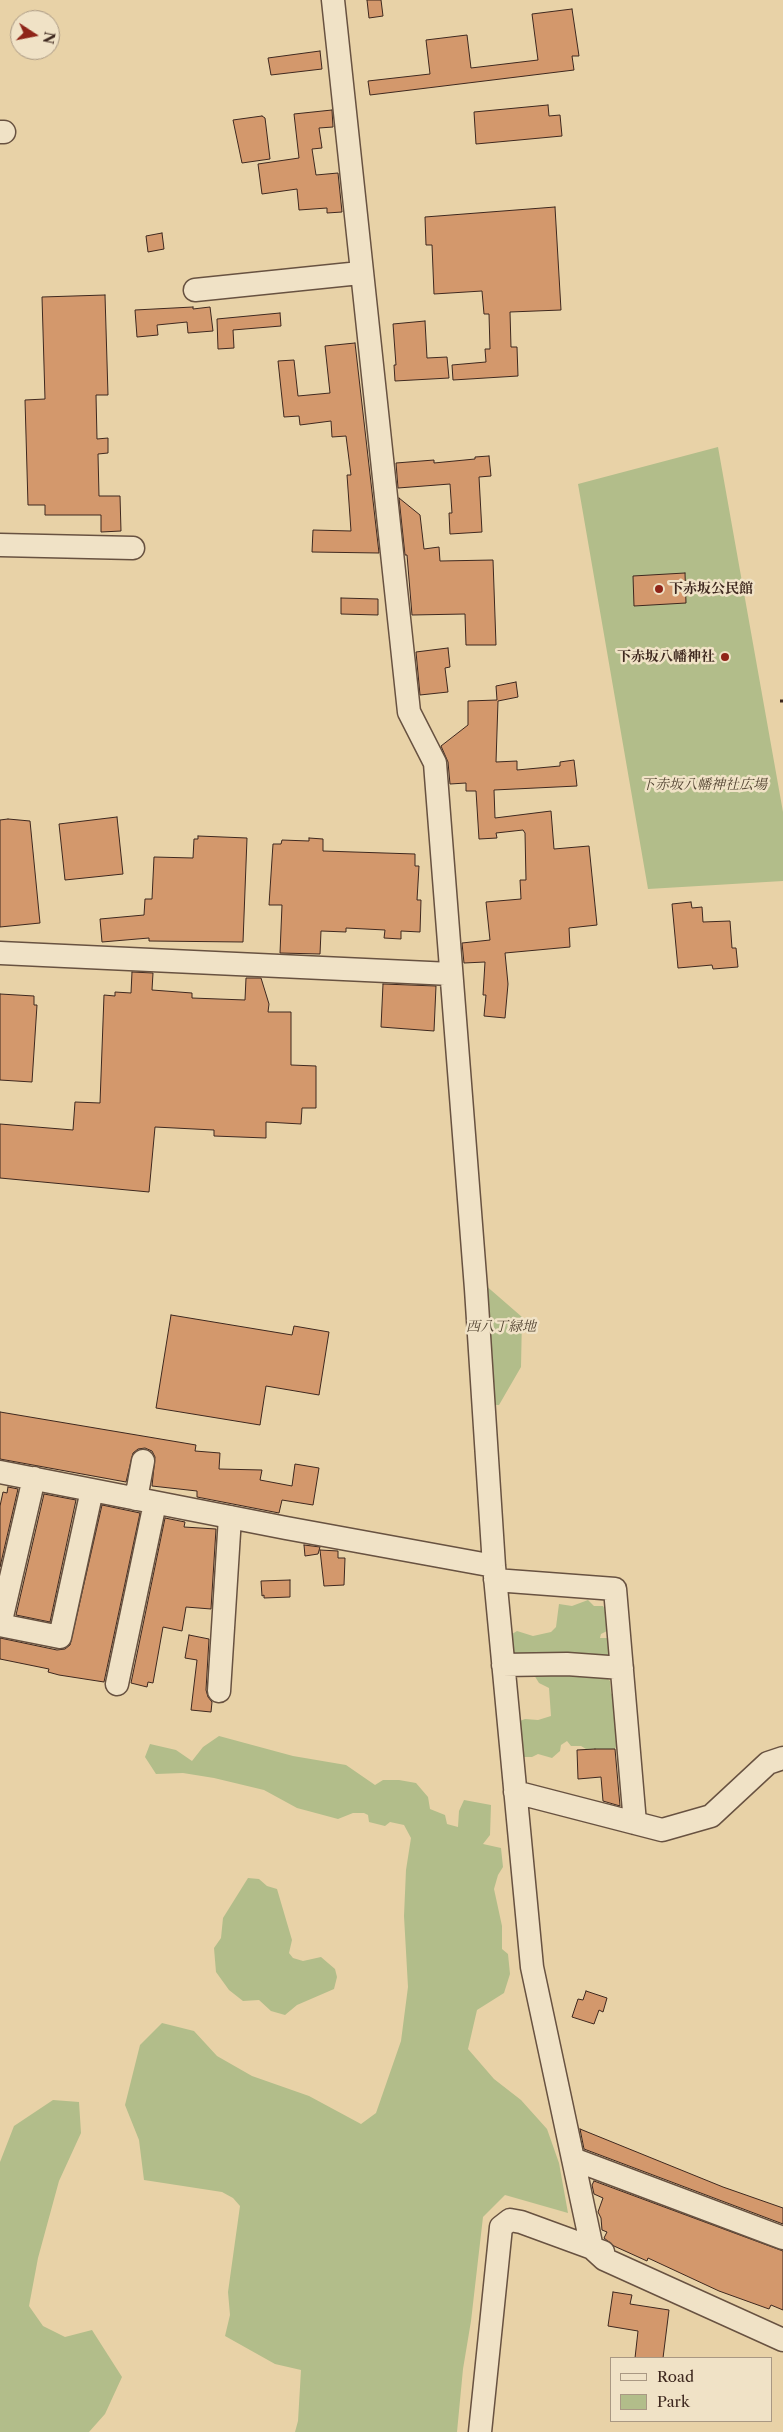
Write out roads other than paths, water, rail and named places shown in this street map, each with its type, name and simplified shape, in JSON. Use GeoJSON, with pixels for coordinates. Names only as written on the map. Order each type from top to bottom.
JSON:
{"type":"FeatureCollection","features":[{"type":"Feature","properties":{"kind":"street"},"geometry":{"type":"LineString","coordinates":[[333,0],[360,273],[409,712],[435,763],[495,1573],[532,1967],[592,2248],[604,2259],[783,2340]]}},
{"type":"Feature","properties":{"kind":"street"},"geometry":{"type":"LineString","coordinates":[[195,290],[360,273]]}},
{"type":"Feature","properties":{"kind":"street"},"geometry":{"type":"LineString","coordinates":[[0,545],[133,548]]}},
{"type":"Feature","properties":{"kind":"street"},"geometry":{"type":"LineString","coordinates":[[0,953],[451,974]]}},
{"type":"Feature","properties":{"kind":"street"},"geometry":{"type":"LineString","coordinates":[[117,1684],[146,1501],[143,1461]]}},
{"type":"Feature","properties":{"kind":"street"},"geometry":{"type":"LineString","coordinates":[[0,1472],[230,1517],[495,1573],[615,1589],[635,1823]]}},
{"type":"Feature","properties":{"kind":"street"},"geometry":{"type":"LineString","coordinates":[[34,1478],[0,1625],[51,1636],[60,1637],[92,1490]]}},
{"type":"Feature","properties":{"kind":"street"},"geometry":{"type":"LineString","coordinates":[[219,1691],[230,1517]]}},
{"type":"Feature","properties":{"kind":"street"},"geometry":{"type":"LineString","coordinates":[[503,1665],[568,1664],[622,1668]]}},
{"type":"Feature","properties":{"kind":"street"},"geometry":{"type":"LineString","coordinates":[[515,1792],[662,1830],[711,1816],[768,1763],[783,1758]]}},
{"type":"Feature","properties":{"kind":"street"},"geometry":{"type":"LineString","coordinates":[[573,2159],[783,2238]]}},
{"type":"Feature","properties":{"kind":"street"},"geometry":{"type":"LineString","coordinates":[[480,2432],[501,2227],[510,2220],[521,2222],[687,2283],[783,2325]]}},
{"type":"Feature","properties":{"kind":"place","name":"下赤坂公民館"},"geometry":{"type":"Point","coordinates":[659,589]}},
{"type":"Feature","properties":{"kind":"place","name":"下赤坂八幡神社"},"geometry":{"type":"Point","coordinates":[725,657]}},
{"type":"Feature","properties":{"kind":"park label","name":"下赤坂八幡神社広場"},"geometry":{"type":"Point","coordinates":[704,785]}},
{"type":"Feature","properties":{"kind":"park label","name":"西八丁緑地"},"geometry":{"type":"Point","coordinates":[501,1327]}}]}
